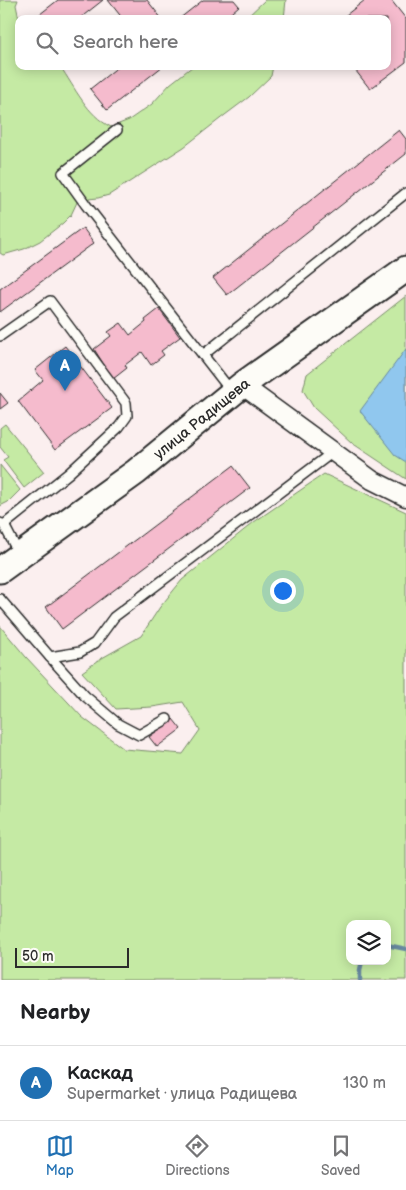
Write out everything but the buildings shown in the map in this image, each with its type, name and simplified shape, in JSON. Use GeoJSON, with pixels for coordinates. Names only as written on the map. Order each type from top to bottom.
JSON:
{"type":"FeatureCollection","features":[{"type":"Feature","properties":{"kind":"street","name":"улица Радищева"},"geometry":{"type":"LineString","coordinates":[[10,563],[136,472],[238,389],[406,269]]}},
{"type":"Feature","properties":{"kind":"street"},"geometry":{"type":"LineString","coordinates":[[238,389],[372,480],[406,497]]}},
{"type":"Feature","properties":{"kind":"lane"},"geometry":{"type":"LineString","coordinates":[[117,130],[63,173],[86,206],[203,355],[238,389]]}},
{"type":"Feature","properties":{"kind":"lane"},"geometry":{"type":"LineString","coordinates":[[203,355],[406,193]]}},
{"type":"Feature","properties":{"kind":"lane"},"geometry":{"type":"LineString","coordinates":[[0,336],[50,301],[126,403],[127,416],[119,427],[69,473],[2,524],[10,563]]}},
{"type":"Feature","properties":{"kind":"lane"},"geometry":{"type":"LineString","coordinates":[[50,657],[80,652],[96,644],[114,618],[333,452]]}},
{"type":"Feature","properties":{"kind":"lane"},"geometry":{"type":"LineString","coordinates":[[0,599],[84,696],[118,724],[139,735],[167,719]]}},
{"type":"Feature","properties":{"kind":"green space"},"geometry":{"type":"Polygon","coordinates":[[[0,0],[18,0],[16,5],[18,15],[15,15],[15,70],[62,70],[88,108],[95,116],[111,127],[129,120],[152,104],[170,84],[188,70],[272,70],[271,76],[249,97],[184,147],[109,195],[78,200],[71,215],[40,241],[24,249],[3,255],[0,253],[0,0]]]}},
{"type":"Feature","properties":{"kind":"green space"},"geometry":{"type":"Polygon","coordinates":[[[265,0],[286,0],[284,15],[249,15],[265,0]]]}},
{"type":"Feature","properties":{"kind":"green space"},"geometry":{"type":"Polygon","coordinates":[[[406,296],[406,479],[352,443],[314,408],[303,390],[307,374],[406,296]]]}},
{"type":"Feature","properties":{"kind":"green space"},"geometry":{"type":"Polygon","coordinates":[[[5,424],[44,472],[24,488],[3,460],[8,457],[0,447],[0,428],[5,424]]]}},
{"type":"Feature","properties":{"kind":"green space"},"geometry":{"type":"Polygon","coordinates":[[[0,465],[20,490],[8,502],[0,506],[0,465]]]}},
{"type":"Feature","properties":{"kind":"green space"},"geometry":{"type":"Polygon","coordinates":[[[324,474],[406,512],[406,980],[0,980],[0,626],[82,717],[124,749],[183,754],[200,730],[183,702],[152,707],[116,709],[82,672],[102,658],[141,636],[160,607],[182,580],[254,522],[324,474]]]}},
{"type":"Feature","properties":{"kind":"water"},"geometry":{"type":"Polygon","coordinates":[[[406,349],[406,462],[395,455],[360,411],[406,349]]]}},
{"type":"Feature","properties":{"kind":"waterway"},"geometry":{"type":"LineString","coordinates":[[391,946],[406,949]]}},
{"type":"Feature","properties":{"kind":"waterway"},"geometry":{"type":"LineString","coordinates":[[360,980],[361,965]]}},
{"type":"Feature","properties":{"kind":"place","name":"Каскад"},"geometry":{"type":"Point","coordinates":[65,391]}}]}
